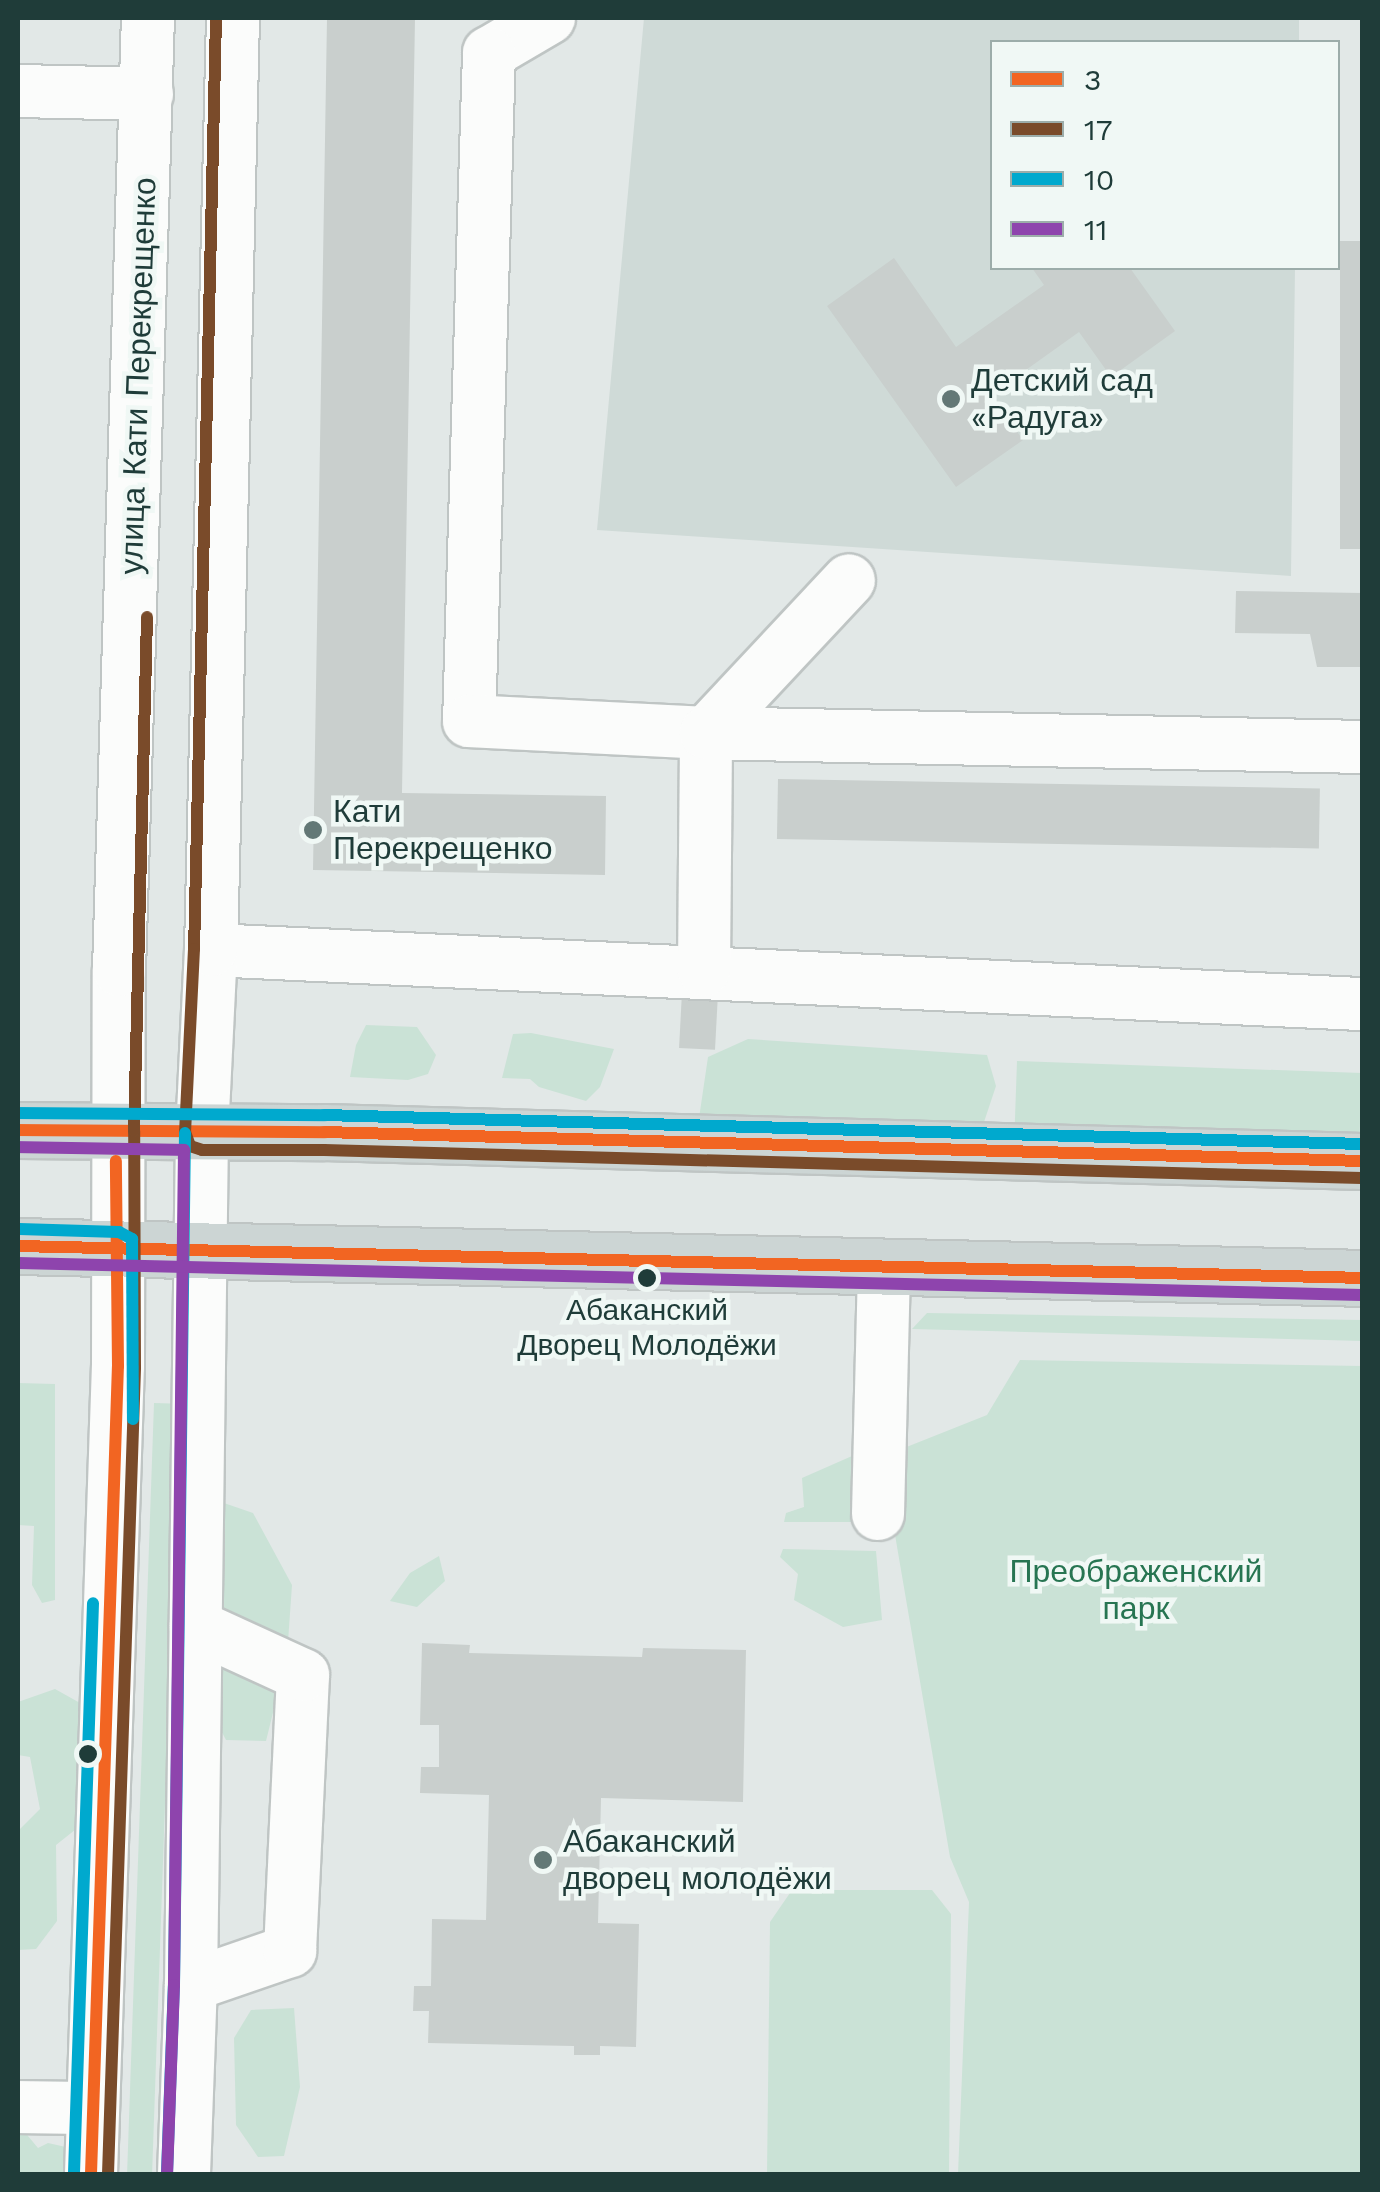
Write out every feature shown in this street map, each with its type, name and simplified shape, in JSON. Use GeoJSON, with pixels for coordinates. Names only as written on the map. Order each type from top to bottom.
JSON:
{"type":"FeatureCollection","features":[{"type":"Feature","properties":{"kind":"main road"},"geometry":{"type":"LineString","coordinates":[[18,1130],[324,1132],[1362,1161]]}},
{"type":"Feature","properties":{"kind":"main road"},"geometry":{"type":"LineString","coordinates":[[18,1246],[884,1270],[1362,1278]]}},
{"type":"Feature","properties":{"kind":"street","name":"улица Кати Перекрещенко"},"geometry":{"type":"LineString","coordinates":[[90,2174],[118,1366],[116,1131],[148,18]]}},
{"type":"Feature","properties":{"kind":"street"},"geometry":{"type":"LineString","coordinates":[[184,2174],[192,1985],[202,1132],[211,950],[233,18]]}},
{"type":"Feature","properties":{"kind":"street"},"geometry":{"type":"LineString","coordinates":[[548,18],[489,54],[470,721],[706,732],[1362,748]]}},
{"type":"Feature","properties":{"kind":"street"},"geometry":{"type":"LineString","coordinates":[[18,91],[147,94]]}},
{"type":"Feature","properties":{"kind":"street"},"geometry":{"type":"LineString","coordinates":[[704,970],[706,732],[848,580]]}},
{"type":"Feature","properties":{"kind":"street"},"geometry":{"type":"LineString","coordinates":[[211,950],[704,970],[1362,1004]]}},
{"type":"Feature","properties":{"kind":"street"},"geometry":{"type":"LineString","coordinates":[[878,1514],[884,1270]]}},
{"type":"Feature","properties":{"kind":"street"},"geometry":{"type":"LineString","coordinates":[[192,1985],[290,1951],[303,1675],[196,1626]]}},
{"type":"Feature","properties":{"kind":"street"},"geometry":{"type":"LineString","coordinates":[[18,2107],[93,2108]]}},
{"type":"Feature","properties":{"kind":"shaded area","name":"Детский сад «Радуга»"},"geometry":{"type":"Polygon","coordinates":[[[644,18],[1299,18],[1299,40],[990,40],[990,270],[1295,270],[1291,576],[597,530],[644,18]]]}},
{"type":"Feature","properties":{"kind":"green space"},"geometry":{"type":"Polygon","coordinates":[[[366,1025],[417,1027],[436,1055],[428,1074],[408,1080],[350,1077],[356,1045],[366,1025]]]}},
{"type":"Feature","properties":{"kind":"green space"},"geometry":{"type":"Polygon","coordinates":[[[531,1033],[614,1049],[600,1087],[586,1101],[539,1087],[530,1079],[502,1078],[513,1034],[531,1033]]]}},
{"type":"Feature","properties":{"kind":"green space"},"geometry":{"type":"Polygon","coordinates":[[[748,1039],[987,1055],[996,1086],[982,1128],[698,1125],[708,1057],[748,1039]]]}},
{"type":"Feature","properties":{"kind":"green space"},"geometry":{"type":"Polygon","coordinates":[[[1017,1061],[1362,1073],[1359,1142],[1015,1130],[1017,1061]]]}},
{"type":"Feature","properties":{"kind":"green space"},"geometry":{"type":"Polygon","coordinates":[[[927,1313],[1362,1320],[1362,1341],[912,1329],[927,1313]]]}},
{"type":"Feature","properties":{"kind":"green space","name":"Преображенский парк"},"geometry":{"type":"Polygon","coordinates":[[[1020,1360],[1362,1366],[1362,2174],[958,2174],[969,1902],[950,1857],[894,1529],[904,1448],[987,1415],[1020,1360]]]}},
{"type":"Feature","properties":{"kind":"green space"},"geometry":{"type":"Polygon","coordinates":[[[18,1383],[55,1384],[55,1600],[42,1603],[32,1585],[34,1526],[18,1525],[18,1383]]]}},
{"type":"Feature","properties":{"kind":"green space"},"geometry":{"type":"Polygon","coordinates":[[[154,1403],[179,1404],[152,2174],[127,2174],[154,1403]]]}},
{"type":"Feature","properties":{"kind":"green space"},"geometry":{"type":"Polygon","coordinates":[[[868,1449],[873,1522],[784,1522],[786,1513],[804,1507],[802,1478],[868,1449]]]}},
{"type":"Feature","properties":{"kind":"green space"},"geometry":{"type":"Polygon","coordinates":[[[221,1502],[253,1513],[292,1585],[287,1656],[266,1741],[226,1740],[211,1711],[221,1502]]]}},
{"type":"Feature","properties":{"kind":"green space"},"geometry":{"type":"Polygon","coordinates":[[[783,1549],[876,1551],[882,1620],[843,1627],[794,1600],[798,1574],[780,1557],[783,1549]]]}},
{"type":"Feature","properties":{"kind":"green space"},"geometry":{"type":"Polygon","coordinates":[[[439,1556],[445,1581],[417,1607],[390,1601],[410,1573],[439,1556]]]}},
{"type":"Feature","properties":{"kind":"green space"},"geometry":{"type":"Polygon","coordinates":[[[55,1689],[89,1708],[95,1814],[56,1845],[57,1921],[36,1949],[18,1950],[18,1831],[40,1809],[30,1757],[18,1755],[18,1702],[55,1689]]]}},
{"type":"Feature","properties":{"kind":"green space"},"geometry":{"type":"Polygon","coordinates":[[[792,1890],[932,1890],[951,1914],[949,2174],[767,2174],[770,1922],[792,1890]]]}},
{"type":"Feature","properties":{"kind":"green space"},"geometry":{"type":"Polygon","coordinates":[[[294,2008],[300,2087],[284,2156],[258,2157],[236,2125],[234,2038],[251,2010],[294,2008]]]}},
{"type":"Feature","properties":{"kind":"green space"},"geometry":{"type":"Polygon","coordinates":[[[18,2124],[38,2148],[48,2143],[79,2150],[77,2174],[18,2174],[18,2124]]]}},
{"type":"Feature","properties":{"kind":"building"},"geometry":{"type":"Polygon","coordinates":[[[327,18],[415,18],[402,793],[606,796],[605,875],[313,870],[327,18]]]}},
{"type":"Feature","properties":{"kind":"building"},"geometry":{"type":"Polygon","coordinates":[[[1340,241],[1362,241],[1362,549],[1340,549],[1340,241]]]}},
{"type":"Feature","properties":{"kind":"building"},"geometry":{"type":"Polygon","coordinates":[[[894,258],[956,347],[1044,285],[1033,270],[1131,270],[1175,331],[1111,377],[1079,332],[991,395],[1023,440],[956,487],[827,306],[894,258]]]}},
{"type":"Feature","properties":{"kind":"building"},"geometry":{"type":"Polygon","coordinates":[[[1236,591],[1362,593],[1362,667],[1317,667],[1310,634],[1235,633],[1236,591]]]}},
{"type":"Feature","properties":{"kind":"building"},"geometry":{"type":"Polygon","coordinates":[[[778,779],[1320,788],[1319,848],[777,839],[778,779]]]}},
{"type":"Feature","properties":{"kind":"building"},"geometry":{"type":"Polygon","coordinates":[[[682,992],[718,994],[715,1050],[679,1048],[682,992]]]}},
{"type":"Feature","properties":{"kind":"building","name":"Абаканский дворец молодёжи"},"geometry":{"type":"Polygon","coordinates":[[[422,1643],[470,1645],[469,1653],[642,1657],[643,1648],[746,1650],[743,1802],[601,1798],[598,1923],[639,1924],[636,2047],[600,2046],[600,2055],[574,2055],[574,2046],[428,2043],[429,2011],[413,2011],[414,1986],[431,1986],[432,1919],[486,1920],[489,1795],[420,1793],[421,1767],[439,1767],[439,1725],[420,1725],[422,1643]]]}},
{"type":"Feature","properties":{"kind":"transit line","name":"17"},"geometry":{"type":"LineString","coordinates":[[216,18],[194,949],[185,1132],[190,1146],[202,1150],[1362,1178]]}},
{"type":"Feature","properties":{"kind":"transit line","name":"17"},"geometry":{"type":"LineString","coordinates":[[108,2174],[135,1367],[134,1131],[147,617]]}},
{"type":"Feature","properties":{"kind":"transit line","name":"10"},"geometry":{"type":"LineString","coordinates":[[18,1113],[324,1115],[1362,1144]]}},
{"type":"Feature","properties":{"kind":"transit line","name":"3"},"geometry":{"type":"LineString","coordinates":[[18,1130],[324,1132],[1362,1161]]}},
{"type":"Feature","properties":{"kind":"transit line","name":"10"},"geometry":{"type":"LineString","coordinates":[[167,2173],[174,1985],[185,1133]]}},
{"type":"Feature","properties":{"kind":"transit line","name":"11"},"geometry":{"type":"LineString","coordinates":[[18,1147],[184,1150],[174,1985],[167,2173]]}},
{"type":"Feature","properties":{"kind":"transit line","name":"3"},"geometry":{"type":"LineString","coordinates":[[91,2174],[118,1366],[116,1161]]}},
{"type":"Feature","properties":{"kind":"transit line","name":"10"},"geometry":{"type":"LineString","coordinates":[[19,1229],[119,1232],[132,1239],[133,1419]]}},
{"type":"Feature","properties":{"kind":"transit line","name":"3"},"geometry":{"type":"LineString","coordinates":[[18,1246],[1362,1278]]}},
{"type":"Feature","properties":{"kind":"transit line","name":"11"},"geometry":{"type":"LineString","coordinates":[[18,1263],[1362,1295]]}},
{"type":"Feature","properties":{"kind":"transit line","name":"10"},"geometry":{"type":"LineString","coordinates":[[74,2173],[93,1603]]}},
{"type":"Feature","properties":{"kind":"place","name":"Детский сад «Радуга»"},"geometry":{"type":"Point","coordinates":[951,399]}},
{"type":"Feature","properties":{"kind":"place","name":"Кати Перекрещенко"},"geometry":{"type":"Point","coordinates":[313,830]}},
{"type":"Feature","properties":{"kind":"place","name":"Абаканский Дворец Молодёжи"},"geometry":{"type":"Point","coordinates":[647,1278]}},
{"type":"Feature","properties":{"kind":"place","name":"Абаканский дворец молодёжи"},"geometry":{"type":"Point","coordinates":[543,1860]}}]}
